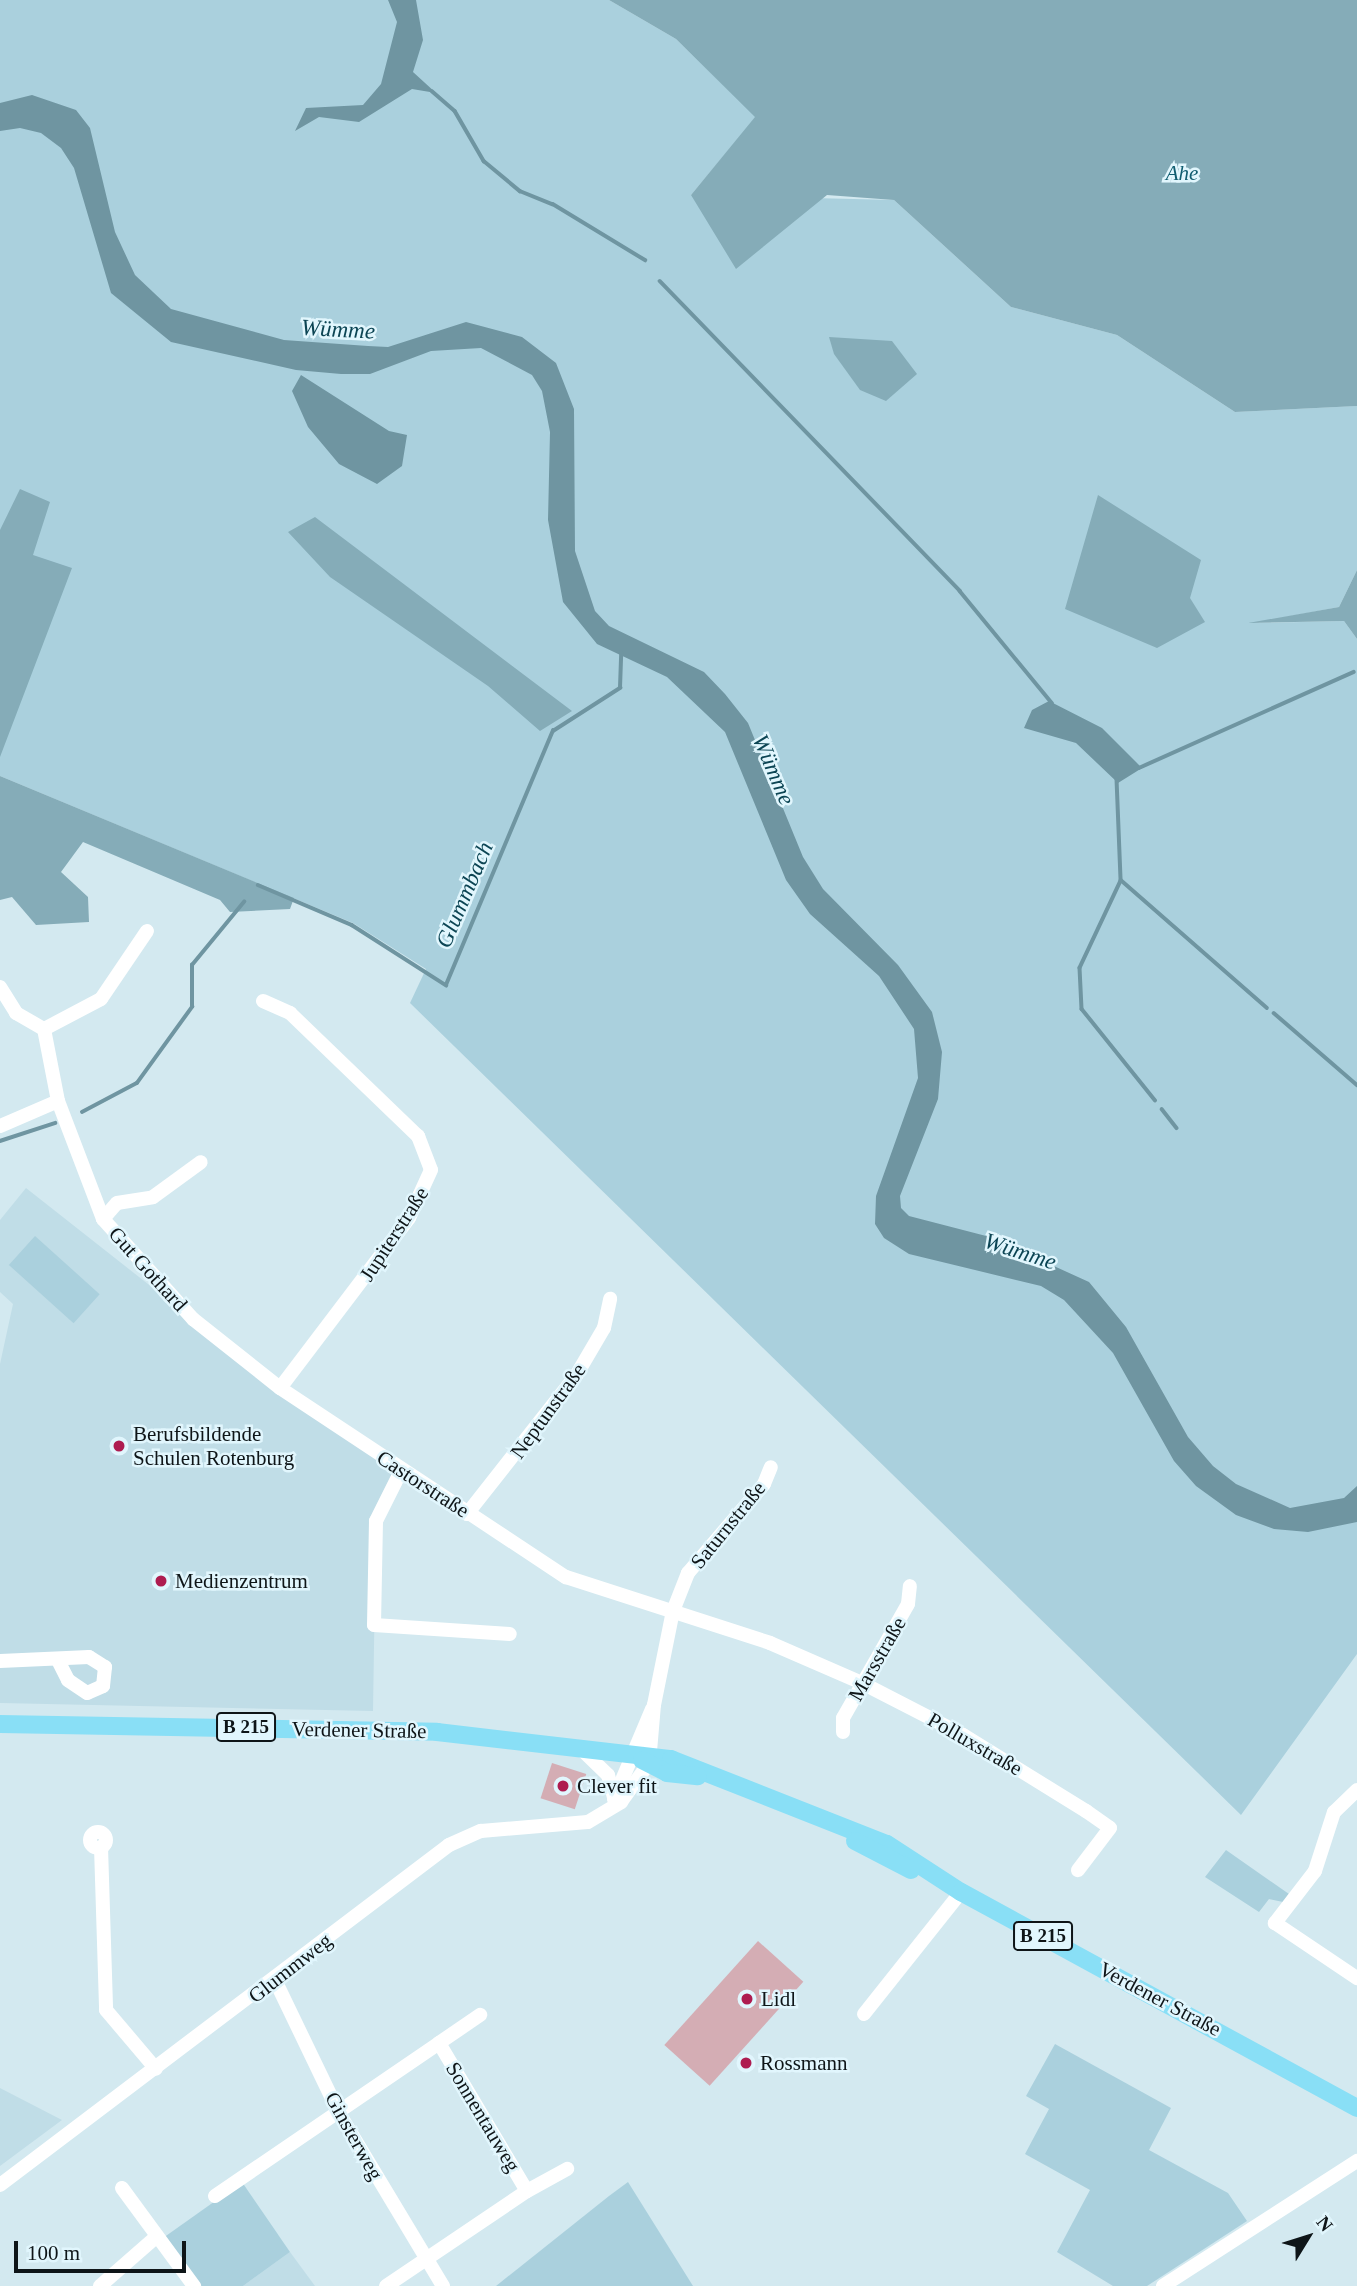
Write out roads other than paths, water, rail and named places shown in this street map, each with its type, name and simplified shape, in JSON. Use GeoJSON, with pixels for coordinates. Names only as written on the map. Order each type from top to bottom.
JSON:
{"type":"FeatureCollection","features":[{"type":"Feature","properties":{"kind":"main road","name":"Verdener Straße"},"geometry":{"type":"LineString","coordinates":[[0,1724],[373,1729],[574,1745],[644,1759],[716,1778],[835,1828],[887,1844],[961,1892],[1357,2108]]}},
{"type":"Feature","properties":{"kind":"street"},"geometry":{"type":"LineString","coordinates":[[0,987],[16,1013],[44,1029],[101,999],[147,931]]}},
{"type":"Feature","properties":{"kind":"street","name":"Jupiterstraße"},"geometry":{"type":"LineString","coordinates":[[263,1001],[290,1013],[418,1136],[430,1170],[409,1217],[280,1388]]}},
{"type":"Feature","properties":{"kind":"street","name":"Gut Gothard"},"geometry":{"type":"LineString","coordinates":[[44,1029],[58,1101],[103,1219],[193,1320]]}},
{"type":"Feature","properties":{"kind":"street"},"geometry":{"type":"LineString","coordinates":[[0,1126],[58,1101]]}},
{"type":"Feature","properties":{"kind":"street","name":"Gut Gothard"},"geometry":{"type":"LineString","coordinates":[[103,1219],[117,1203],[153,1197],[201,1162]]}},
{"type":"Feature","properties":{"kind":"street","name":"Neptunstraße"},"geometry":{"type":"LineString","coordinates":[[467,1514],[577,1374],[604,1328],[610,1299]]}},
{"type":"Feature","properties":{"kind":"street","name":"Castorstraße"},"geometry":{"type":"LineString","coordinates":[[193,1320],[280,1388],[401,1471],[587,1588],[673,1611]]}},
{"type":"Feature","properties":{"kind":"street","name":"Saturnstraße"},"geometry":{"type":"LineString","coordinates":[[644,1759],[673,1611],[712,1539],[764,1484],[771,1467]]}},
{"type":"Feature","properties":{"kind":"street"},"geometry":{"type":"LineString","coordinates":[[401,1471],[376,1521],[374,1625],[510,1634]]}},
{"type":"Feature","properties":{"kind":"street","name":"Marsstraße"},"geometry":{"type":"LineString","coordinates":[[843,1732],[844,1718],[908,1604],[910,1586]]}},
{"type":"Feature","properties":{"kind":"street","name":"Polluxstraße"},"geometry":{"type":"LineString","coordinates":[[673,1611],[862,1683],[963,1735],[1110,1829],[1078,1870]]}},
{"type":"Feature","properties":{"kind":"street"},"geometry":{"type":"LineString","coordinates":[[0,1661],[59,1662]]}},
{"type":"Feature","properties":{"kind":"street"},"geometry":{"type":"LineString","coordinates":[[574,1745],[608,1774],[614,1799]]}},
{"type":"Feature","properties":{"kind":"street"},"geometry":{"type":"LineString","coordinates":[[604,1814],[644,1759]]}},
{"type":"Feature","properties":{"kind":"street","name":"Glummweg"},"geometry":{"type":"LineString","coordinates":[[0,2185],[464,1836],[577,1824],[604,1814],[632,1791],[644,1759]]}},
{"type":"Feature","properties":{"kind":"street"},"geometry":{"type":"LineString","coordinates":[[1357,1790],[1334,1812],[1315,1871],[1275,1923],[1357,1978]]}},
{"type":"Feature","properties":{"kind":"street"},"geometry":{"type":"LineString","coordinates":[[101,1847],[106,2010],[156,2069]]}},
{"type":"Feature","properties":{"kind":"street"},"geometry":{"type":"LineString","coordinates":[[864,2014],[961,1892]]}},
{"type":"Feature","properties":{"kind":"street","name":"Ginsterweg"},"geometry":{"type":"LineString","coordinates":[[275,1980],[339,2113],[443,2286]]}},
{"type":"Feature","properties":{"kind":"street","name":"Sonnentauweg"},"geometry":{"type":"LineString","coordinates":[[215,2196],[480,2015]]}},
{"type":"Feature","properties":{"kind":"street","name":"Sonnentauweg"},"geometry":{"type":"LineString","coordinates":[[439,2043],[527,2192]]}},
{"type":"Feature","properties":{"kind":"street"},"geometry":{"type":"LineString","coordinates":[[1163,2286],[1357,2161]]}},
{"type":"Feature","properties":{"kind":"street","name":"Sonnentauweg"},"geometry":{"type":"LineString","coordinates":[[386,2286],[424,2258],[568,2169]]}},
{"type":"Feature","properties":{"kind":"street"},"geometry":{"type":"LineString","coordinates":[[122,2188],[194,2286]]}},
{"type":"Feature","properties":{"kind":"street"},"geometry":{"type":"LineString","coordinates":[[100,2286],[156,2237]]}},
{"type":"Feature","properties":{"kind":"water"},"geometry":{"type":"Polygon","coordinates":[[[388,0],[416,0],[423,40],[413,72],[436,93],[412,89],[359,122],[319,117],[295,131],[306,108],[363,105],[381,84],[397,22],[388,0]]]}},
{"type":"Feature","properties":{"kind":"water","name":"Wümme"},"geometry":{"type":"Polygon","coordinates":[[[32,95],[76,110],[90,128],[115,232],[135,275],[171,309],[284,340],[388,347],[466,322],[522,337],[556,363],[574,409],[575,551],[595,611],[609,626],[704,672],[725,694],[748,723],[803,857],[823,889],[898,965],[932,1012],[942,1052],[938,1099],[900,1196],[901,1208],[909,1216],[990,1237],[1089,1282],[1126,1327],[1188,1437],[1213,1466],[1236,1484],[1290,1508],[1344,1498],[1357,1486],[1357,1522],[1308,1532],[1274,1529],[1236,1515],[1196,1486],[1174,1461],[1113,1353],[1064,1300],[1041,1286],[909,1254],[884,1238],[875,1224],[876,1196],[918,1078],[914,1029],[879,976],[810,914],[786,880],[725,732],[667,677],[597,644],[563,602],[548,520],[550,432],[542,391],[532,375],[481,348],[431,351],[370,374],[341,374],[296,370],[171,342],[111,293],[74,168],[61,148],[41,133],[20,128],[0,131],[0,103],[32,95]]]}},
{"type":"Feature","properties":{"kind":"water"},"geometry":{"type":"Polygon","coordinates":[[[301,375],[389,431],[407,435],[402,466],[377,484],[339,464],[308,427],[292,391],[301,375]]]}},
{"type":"Feature","properties":{"kind":"water"},"geometry":{"type":"Polygon","coordinates":[[[1049,701],[1102,728],[1142,768],[1118,783],[1076,743],[1024,728],[1032,710],[1049,701]]]}},
{"type":"Feature","properties":{"kind":"waterway"},"geometry":{"type":"LineString","coordinates":[[432,91],[455,111],[484,161],[520,191],[553,204],[645,260]]}},
{"type":"Feature","properties":{"kind":"waterway"},"geometry":{"type":"LineString","coordinates":[[660,281],[960,591],[1052,703]]}},
{"type":"Feature","properties":{"kind":"waterway","name":"Glummbach"},"geometry":{"type":"LineString","coordinates":[[258,885],[352,925],[446,985],[553,731],[620,688],[621,653]]}},
{"type":"Feature","properties":{"kind":"waterway"},"geometry":{"type":"LineString","coordinates":[[1139,768],[1354,672]]}},
{"type":"Feature","properties":{"kind":"waterway"},"geometry":{"type":"LineString","coordinates":[[1117,779],[1121,880],[1267,1008]]}},
{"type":"Feature","properties":{"kind":"waterway"},"geometry":{"type":"LineString","coordinates":[[1121,881],[1080,968],[1082,1009],[1155,1100]]}},
{"type":"Feature","properties":{"kind":"waterway","name":"Glummbach"},"geometry":{"type":"LineString","coordinates":[[82,1112],[137,1083],[192,1007],[192,965],[244,902]]}},
{"type":"Feature","properties":{"kind":"waterway"},"geometry":{"type":"LineString","coordinates":[[1274,1013],[1357,1085]]}},
{"type":"Feature","properties":{"kind":"waterway"},"geometry":{"type":"LineString","coordinates":[[1162,1109],[1177,1128]]}},
{"type":"Feature","properties":{"kind":"waterway","name":"Glummbach"},"geometry":{"type":"LineString","coordinates":[[0,1141],[55,1123]]}},
{"type":"Feature","properties":{"kind":"place","name":"Berufsbildende Schulen Rotenburg"},"geometry":{"type":"Point","coordinates":[119,1446]}},
{"type":"Feature","properties":{"kind":"place","name":"Medienzentrum"},"geometry":{"type":"Point","coordinates":[161,1581]}},
{"type":"Feature","properties":{"kind":"place","name":"Clever fit"},"geometry":{"type":"Point","coordinates":[563,1786]}},
{"type":"Feature","properties":{"kind":"place","name":"Lidl"},"geometry":{"type":"Point","coordinates":[747,1999]}},
{"type":"Feature","properties":{"kind":"place","name":"Rossmann"},"geometry":{"type":"Point","coordinates":[746,2063]}},
{"type":"Feature","properties":{"kind":"park label","name":"Ahe"},"geometry":{"type":"Point","coordinates":[1182,173]}}]}
